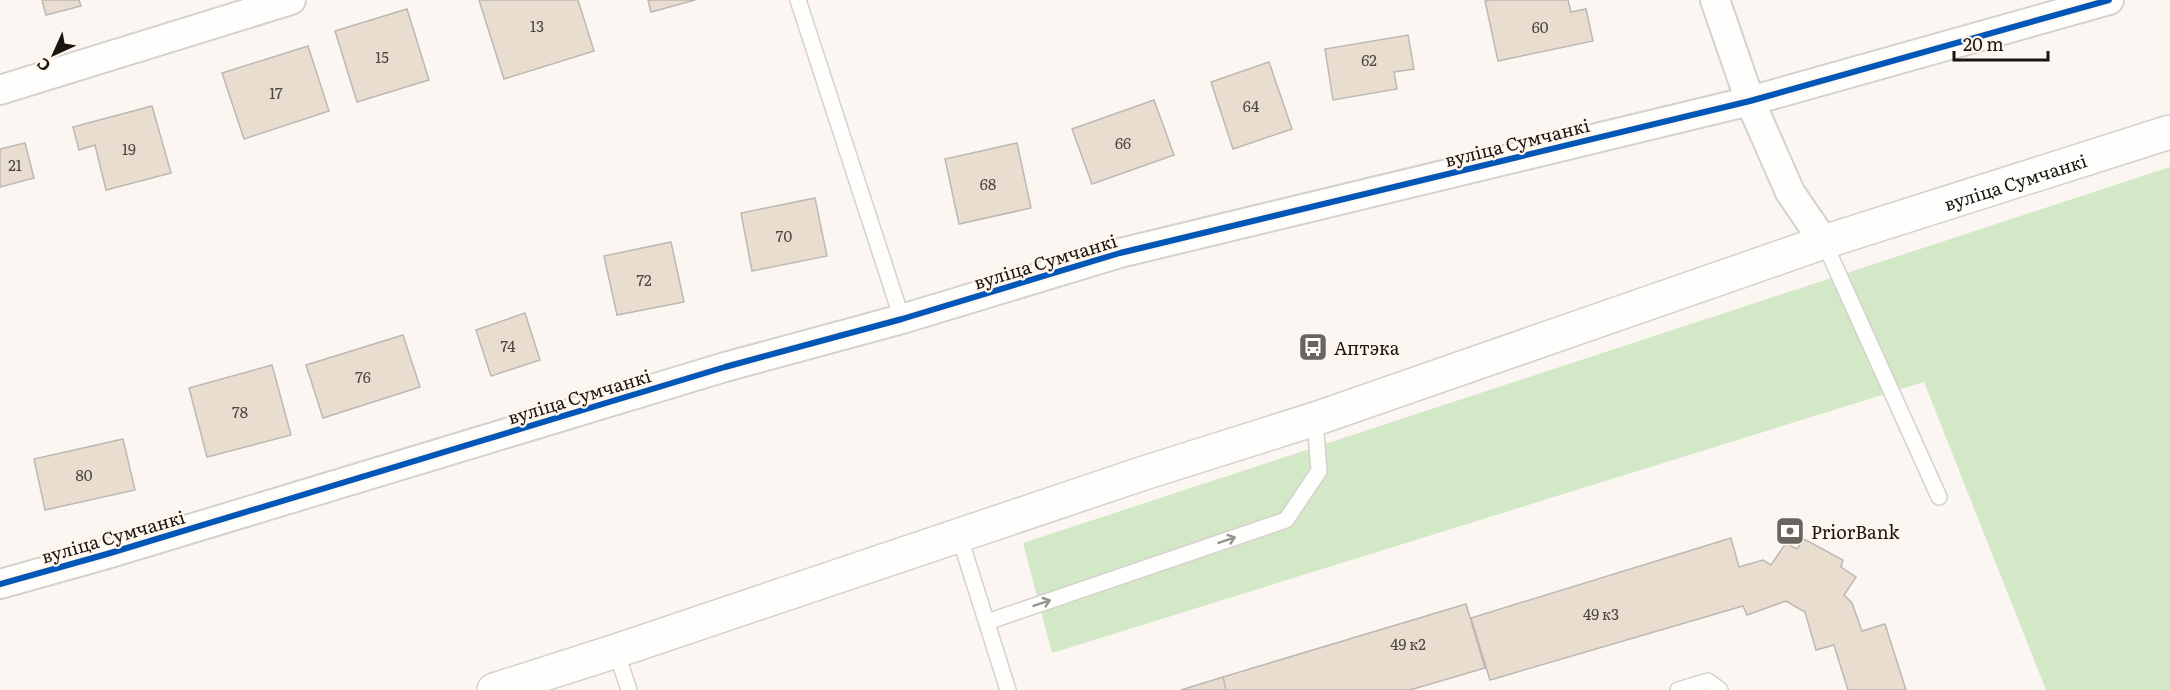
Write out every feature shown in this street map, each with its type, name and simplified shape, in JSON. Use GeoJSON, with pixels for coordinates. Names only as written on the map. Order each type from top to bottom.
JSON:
{"type":"FeatureCollection","features":[{"type":"Feature","properties":{"kind":"main road","name":"вуліца Сумчанкі"},"geometry":{"type":"LineString","coordinates":[[494,690],[1315,419],[1824,242],[2170,132]]}},
{"type":"Feature","properties":{"kind":"street"},"geometry":{"type":"LineString","coordinates":[[0,90],[291,0]]}},
{"type":"Feature","properties":{"kind":"street"},"geometry":{"type":"LineString","coordinates":[[1715,0],[1750,101],[1790,192],[1824,242]]}},
{"type":"Feature","properties":{"kind":"street","name":"вуліца Сумчанкі"},"geometry":{"type":"LineString","coordinates":[[0,584],[725,367],[902,319],[1120,254],[1750,101],[2109,0]]}},
{"type":"Feature","properties":{"kind":"lane"},"geometry":{"type":"LineString","coordinates":[[798,0],[902,319]]}},
{"type":"Feature","properties":{"kind":"lane"},"geometry":{"type":"LineString","coordinates":[[1824,242],[1939,496]]}},
{"type":"Feature","properties":{"kind":"lane"},"geometry":{"type":"LineString","coordinates":[[987,622],[1286,520],[1319,471],[1315,419]]}},
{"type":"Feature","properties":{"kind":"lane"},"geometry":{"type":"LineString","coordinates":[[959,535],[1008,690]]}},
{"type":"Feature","properties":{"kind":"lane"},"geometry":{"type":"LineString","coordinates":[[616,651],[628,690]]}},
{"type":"Feature","properties":{"kind":"lane"},"geometry":{"type":"LineString","coordinates":[[1678,690],[1708,681],[1720,690]]}},
{"type":"Feature","properties":{"kind":"green space"},"geometry":{"type":"Polygon","coordinates":[[[2170,167],[2170,690],[2046,690],[1924,382],[1052,653],[1023,543],[2170,167]]]}},
{"type":"Feature","properties":{"kind":"building"},"geometry":{"type":"Polygon","coordinates":[[[42,0],[79,0],[81,6],[46,15],[42,0]]]}},
{"type":"Feature","properties":{"kind":"building"},"geometry":{"type":"Polygon","coordinates":[[[479,0],[578,0],[594,51],[504,79],[479,0]]]}},
{"type":"Feature","properties":{"kind":"building"},"geometry":{"type":"Polygon","coordinates":[[[648,0],[695,0],[651,12],[648,0]]]}},
{"type":"Feature","properties":{"kind":"building"},"geometry":{"type":"Polygon","coordinates":[[[1568,0],[1571,12],[1586,9],[1593,41],[1498,61],[1485,1],[1568,0]]]}},
{"type":"Feature","properties":{"kind":"building"},"geometry":{"type":"Polygon","coordinates":[[[407,9],[429,80],[357,102],[335,31],[407,9]]]}},
{"type":"Feature","properties":{"kind":"building"},"geometry":{"type":"Polygon","coordinates":[[[1408,35],[1414,69],[1394,72],[1397,89],[1333,100],[1325,49],[1408,35]]]}},
{"type":"Feature","properties":{"kind":"building"},"geometry":{"type":"Polygon","coordinates":[[[308,46],[329,111],[244,139],[222,73],[308,46]]]}},
{"type":"Feature","properties":{"kind":"building"},"geometry":{"type":"Polygon","coordinates":[[[1269,62],[1292,129],[1233,149],[1211,82],[1269,62]]]}},
{"type":"Feature","properties":{"kind":"building"},"geometry":{"type":"Polygon","coordinates":[[[1154,100],[1174,155],[1092,184],[1072,129],[1154,100]]]}},
{"type":"Feature","properties":{"kind":"building"},"geometry":{"type":"Polygon","coordinates":[[[152,106],[171,173],[106,190],[95,145],[79,150],[73,127],[152,106]]]}},
{"type":"Feature","properties":{"kind":"building"},"geometry":{"type":"Polygon","coordinates":[[[25,143],[34,178],[0,187],[0,149],[25,143]]]}},
{"type":"Feature","properties":{"kind":"building"},"geometry":{"type":"Polygon","coordinates":[[[1017,143],[1031,208],[959,224],[945,159],[1017,143]]]}},
{"type":"Feature","properties":{"kind":"building"},"geometry":{"type":"Polygon","coordinates":[[[815,198],[827,256],[752,271],[741,213],[815,198]]]}},
{"type":"Feature","properties":{"kind":"building"},"geometry":{"type":"Polygon","coordinates":[[[671,242],[684,302],[617,315],[604,256],[671,242]]]}},
{"type":"Feature","properties":{"kind":"building"},"geometry":{"type":"Polygon","coordinates":[[[525,313],[540,360],[491,376],[476,330],[525,313]]]}},
{"type":"Feature","properties":{"kind":"building"},"geometry":{"type":"Polygon","coordinates":[[[403,335],[420,387],[323,418],[306,365],[403,335]]]}},
{"type":"Feature","properties":{"kind":"building"},"geometry":{"type":"Polygon","coordinates":[[[272,365],[291,435],[207,457],[189,388],[272,365]]]}},
{"type":"Feature","properties":{"kind":"building"},"geometry":{"type":"Polygon","coordinates":[[[123,439],[135,490],[45,510],[34,459],[123,439]]]}},
{"type":"Feature","properties":{"kind":"building"},"geometry":{"type":"Polygon","coordinates":[[[1731,538],[1739,567],[1763,560],[1771,565],[1786,543],[1797,549],[1804,539],[1843,560],[1841,567],[1856,577],[1844,595],[1852,603],[1862,631],[1885,624],[1906,690],[1848,690],[1834,645],[1816,650],[1805,612],[1786,601],[1747,615],[1743,606],[1490,680],[1471,618],[1731,538]]]}},
{"type":"Feature","properties":{"kind":"building"},"geometry":{"type":"Polygon","coordinates":[[[1466,604],[1485,668],[1410,690],[1226,690],[1223,677],[1466,604]]]}},
{"type":"Feature","properties":{"kind":"building"},"geometry":{"type":"Polygon","coordinates":[[[1223,677],[1226,690],[1181,690],[1223,677]]]}},
{"type":"Feature","properties":{"kind":"cycle path"},"geometry":{"type":"LineString","coordinates":[[0,584],[107,554],[725,367],[902,319],[1120,253],[1750,101],[2109,0]]}},
{"type":"Feature","properties":{"kind":"place","name":"Аптэка"},"geometry":{"type":"Point","coordinates":[1313,347]}},
{"type":"Feature","properties":{"kind":"place","name":"PriorBank"},"geometry":{"type":"Point","coordinates":[1790,531]}}]}
